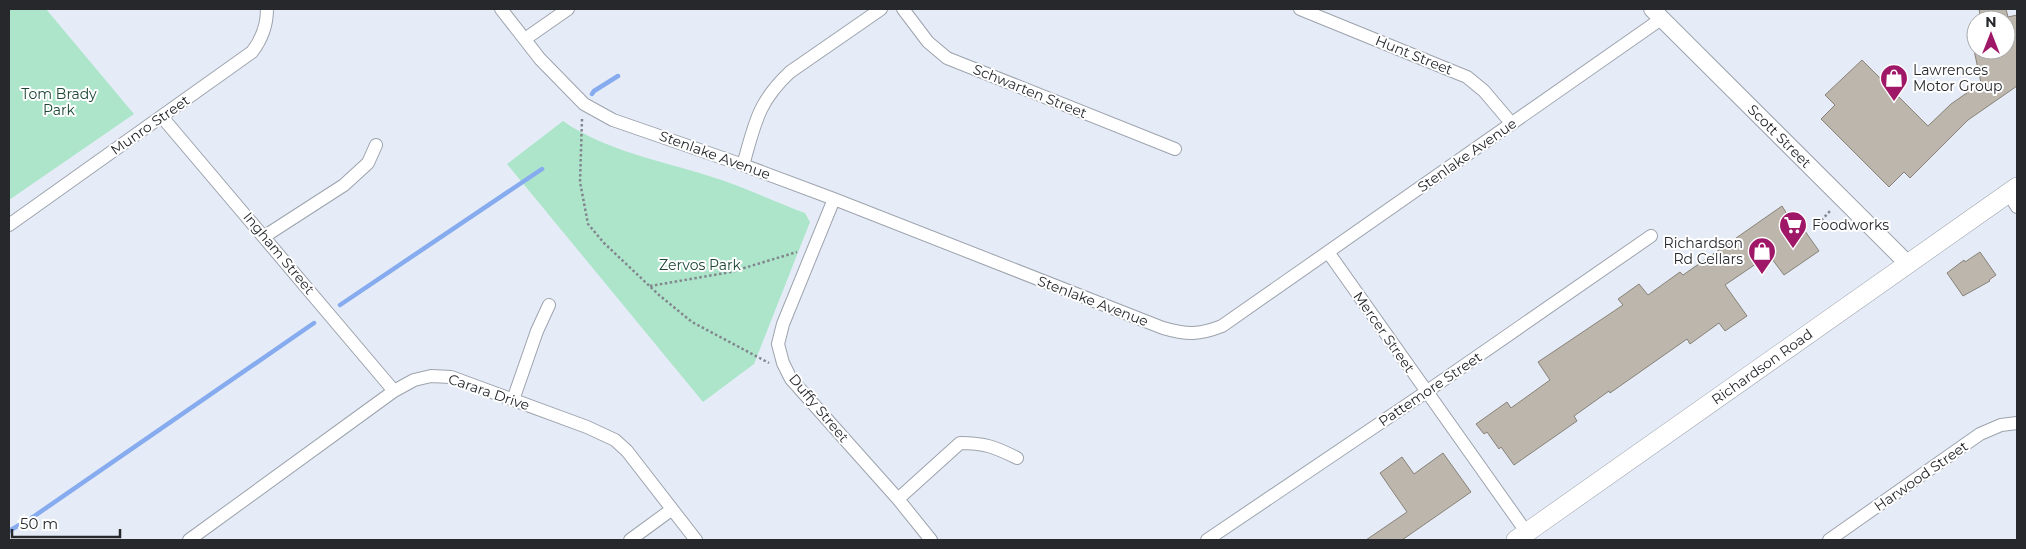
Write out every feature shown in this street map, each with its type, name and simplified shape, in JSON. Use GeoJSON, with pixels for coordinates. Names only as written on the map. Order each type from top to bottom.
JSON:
{"type":"FeatureCollection","features":[{"type":"Feature","properties":{"kind":"main road","name":"Richardson Road"},"geometry":{"type":"LineString","coordinates":[[1522,536],[1908,264],[2015,194]]}},
{"type":"Feature","properties":{"kind":"street","name":"Munro Street"},"geometry":{"type":"LineString","coordinates":[[9,224],[252,52],[262,37],[267,18],[267,9]]}},
{"type":"Feature","properties":{"kind":"street","name":"Stenlake Avenue"},"geometry":{"type":"LineString","coordinates":[[501,9],[540,59],[584,104],[613,120],[834,199],[1180,333],[1204,333],[1222,326],[1512,124],[1656,14]]}},
{"type":"Feature","properties":{"kind":"street"},"geometry":{"type":"LineString","coordinates":[[525,39],[568,9]]}},
{"type":"Feature","properties":{"kind":"street"},"geometry":{"type":"LineString","coordinates":[[743,165],[760,109],[777,84],[790,72],[881,9]]}},
{"type":"Feature","properties":{"kind":"street","name":"Schwarten Street"},"geometry":{"type":"LineString","coordinates":[[904,9],[928,42],[947,58],[1175,149]]}},
{"type":"Feature","properties":{"kind":"street","name":"Hunt Street"},"geometry":{"type":"LineString","coordinates":[[1300,9],[1467,77],[1484,91],[1512,124]]}},
{"type":"Feature","properties":{"kind":"street","name":"Scott Street"},"geometry":{"type":"LineString","coordinates":[[1656,14],[1908,264]]}},
{"type":"Feature","properties":{"kind":"street","name":"Ingham Street"},"geometry":{"type":"LineString","coordinates":[[162,117],[265,236],[394,391]]}},
{"type":"Feature","properties":{"kind":"street"},"geometry":{"type":"LineString","coordinates":[[265,236],[344,185],[368,163],[376,145]]}},
{"type":"Feature","properties":{"kind":"street","name":"Duffy Street"},"geometry":{"type":"LineString","coordinates":[[834,199],[783,324],[778,344],[783,362],[791,379],[898,499],[931,540]]}},
{"type":"Feature","properties":{"kind":"street","name":"Pattemore Street"},"geometry":{"type":"LineString","coordinates":[[1207,540],[1426,392],[1651,236]]}},
{"type":"Feature","properties":{"kind":"street","name":"Mercer Street"},"geometry":{"type":"LineString","coordinates":[[1328,252],[1426,392],[1522,536]]}},
{"type":"Feature","properties":{"kind":"street"},"geometry":{"type":"LineString","coordinates":[[513,400],[537,331],[549,305]]}},
{"type":"Feature","properties":{"kind":"street","name":"Carara Drive"},"geometry":{"type":"LineString","coordinates":[[189,540],[394,391],[414,380],[432,376],[451,377],[587,427],[615,440],[627,451],[696,540]]}},
{"type":"Feature","properties":{"kind":"street","name":"Harwood Street"},"geometry":{"type":"LineString","coordinates":[[1829,540],[1980,434],[2001,425],[2017,422]]}},
{"type":"Feature","properties":{"kind":"street"},"geometry":{"type":"LineString","coordinates":[[898,499],[960,443],[980,443],[1017,458]]}},
{"type":"Feature","properties":{"kind":"street"},"geometry":{"type":"LineString","coordinates":[[630,540],[671,510]]}},
{"type":"Feature","properties":{"kind":"path"},"geometry":{"type":"LineString","coordinates":[[584,104],[580,182],[588,224],[604,243],[692,322],[767,362],[783,362]]}},
{"type":"Feature","properties":{"kind":"path"},"geometry":{"type":"LineString","coordinates":[[1818,224],[1830,211]]}},
{"type":"Feature","properties":{"kind":"path"},"geometry":{"type":"LineString","coordinates":[[650,286],[731,272],[814,249]]}},
{"type":"Feature","properties":{"kind":"green space","name":"Tom Brady Park"},"geometry":{"type":"Polygon","coordinates":[[[9,9],[46,9],[134,114],[9,200],[9,9]]]}},
{"type":"Feature","properties":{"kind":"green space","name":"Zervos Park"},"geometry":{"type":"Polygon","coordinates":[[[563,121],[597,140],[633,154],[721,180],[805,213],[810,222],[754,364],[703,402],[507,164],[563,121]]]}},
{"type":"Feature","properties":{"kind":"building"},"geometry":{"type":"Polygon","coordinates":[[[1979,9],[2006,10],[1979,10],[1979,9]]]}},
{"type":"Feature","properties":{"kind":"building"},"geometry":{"type":"Polygon","coordinates":[[[2017,15],[2017,86],[1968,120],[1910,178],[1904,172],[1889,187],[1821,119],[1835,105],[1825,95],[1862,60],[1928,126],[1951,104],[1981,83],[1976,60],[2016,60],[2017,15]]]}},
{"type":"Feature","properties":{"kind":"building"},"geometry":{"type":"Polygon","coordinates":[[[1782,206],[1789,217],[1793,214],[1819,251],[1784,275],[1769,255],[1725,285],[1747,316],[1725,331],[1719,323],[1690,344],[1687,339],[1574,416],[1577,421],[1514,465],[1501,447],[1499,449],[1487,432],[1484,434],[1476,424],[1507,402],[1511,408],[1550,380],[1538,362],[1623,305],[1618,299],[1639,284],[1648,295],[1680,272],[1683,275],[1782,206]]]}},
{"type":"Feature","properties":{"kind":"building"},"geometry":{"type":"Polygon","coordinates":[[[1980,252],[1996,275],[1990,281],[1963,296],[1947,273],[1964,260],[1965,262],[1980,252]]]}},
{"type":"Feature","properties":{"kind":"building"},"geometry":{"type":"Polygon","coordinates":[[[1443,453],[1471,492],[1402,540],[1366,540],[1407,512],[1380,473],[1402,457],[1414,474],[1443,453]]]}},
{"type":"Feature","properties":{"kind":"waterway"},"geometry":{"type":"LineString","coordinates":[[592,94],[618,76]]}},
{"type":"Feature","properties":{"kind":"waterway"},"geometry":{"type":"LineString","coordinates":[[340,305],[542,169]]}},
{"type":"Feature","properties":{"kind":"waterway"},"geometry":{"type":"LineString","coordinates":[[9,531],[33,517],[314,323]]}},
{"type":"Feature","properties":{"kind":"place","name":"Lawrences Motor Group"},"geometry":{"type":"Point","coordinates":[1894,102]}},
{"type":"Feature","properties":{"kind":"place","name":"Foodworks"},"geometry":{"type":"Point","coordinates":[1793,249]}},
{"type":"Feature","properties":{"kind":"place","name":"Richardson Rd Cellars"},"geometry":{"type":"Point","coordinates":[1762,275]}}]}
